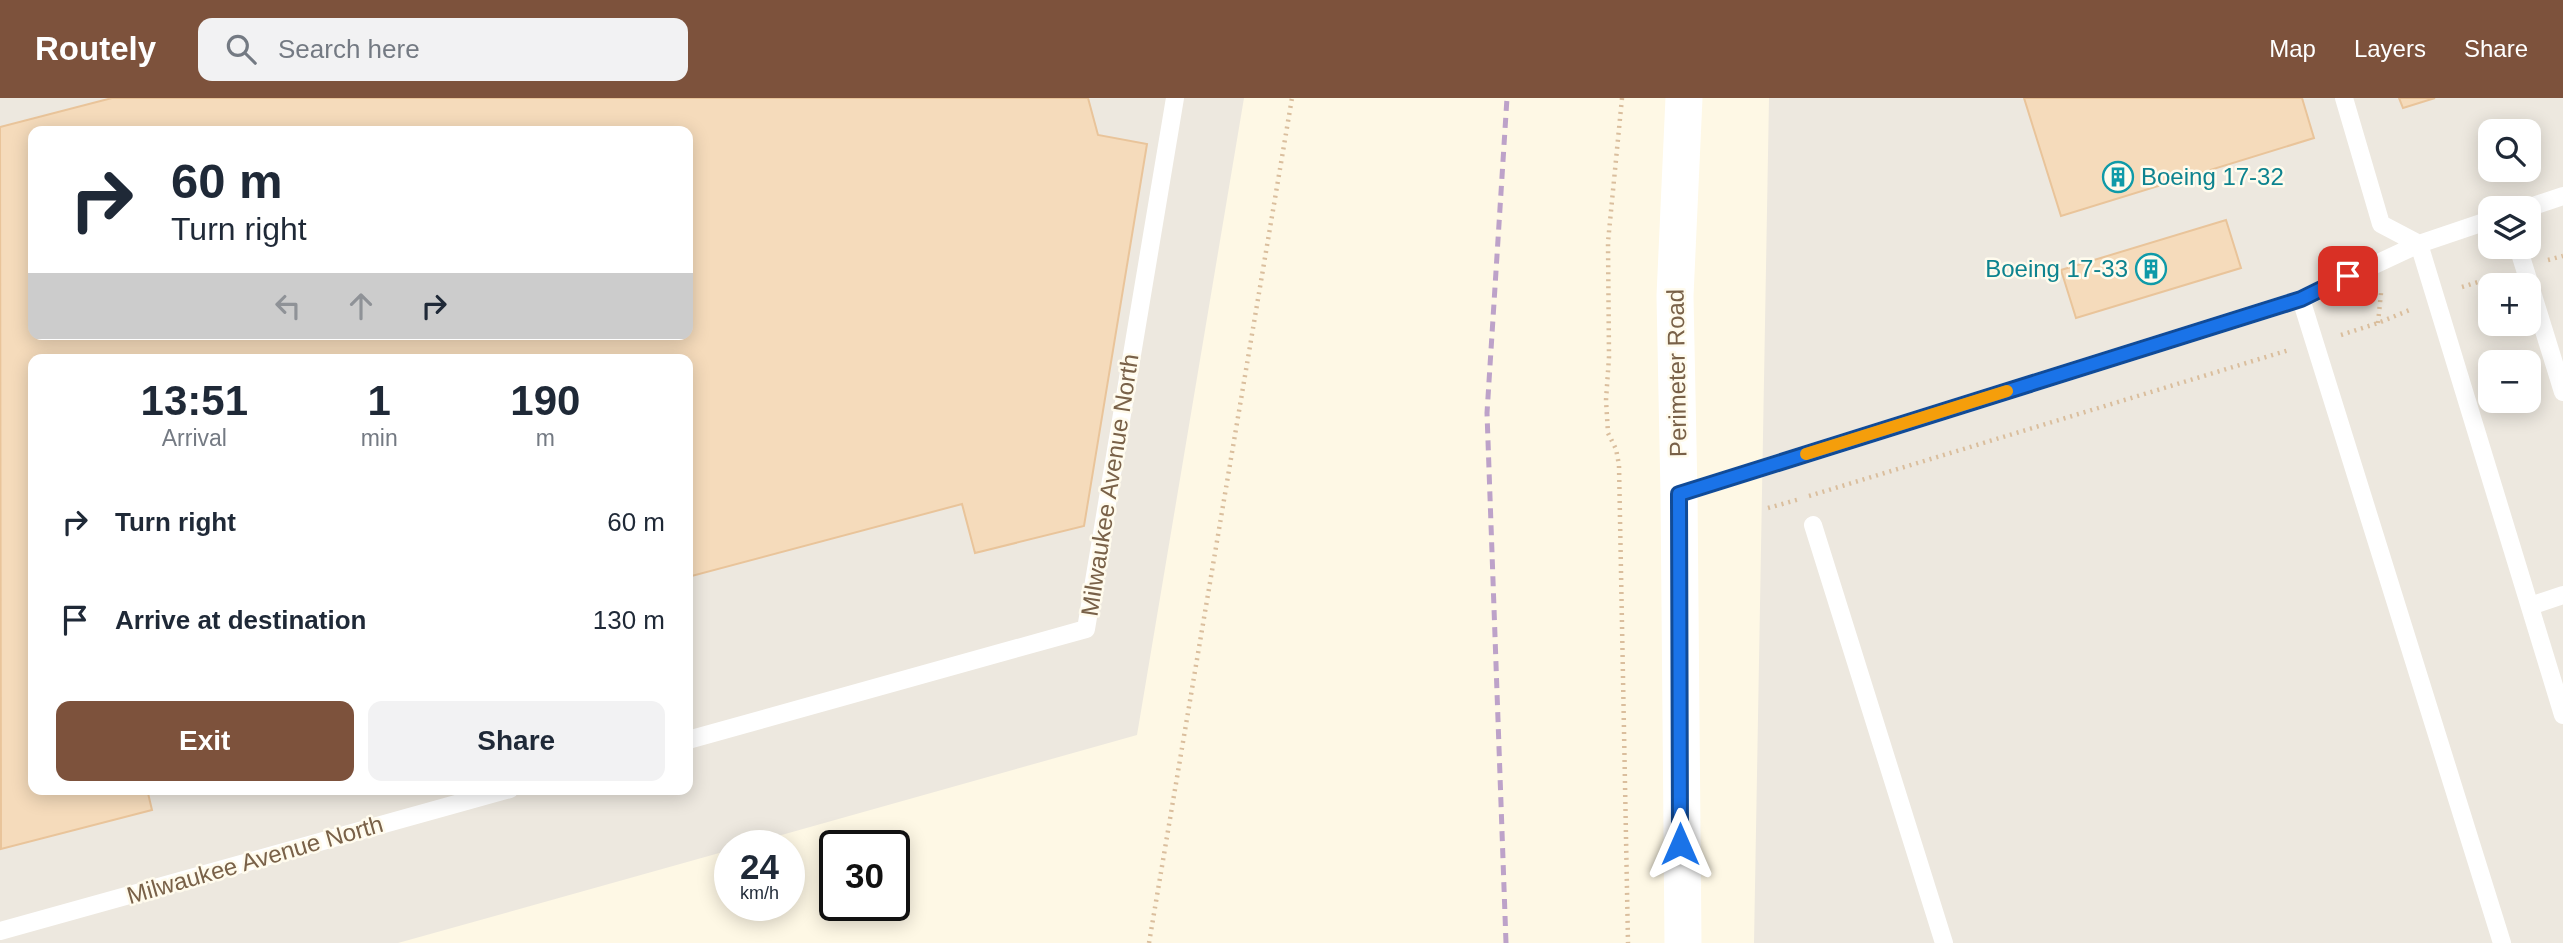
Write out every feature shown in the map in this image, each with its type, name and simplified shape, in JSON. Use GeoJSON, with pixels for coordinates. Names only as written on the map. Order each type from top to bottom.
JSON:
{"type":"FeatureCollection","features":[{"type":"Feature","properties":{"kind":"street","name":"Perimeter Road"},"geometry":{"type":"LineString","coordinates":[[1682,943],[1675,296],[1684,98]]}},
{"type":"Feature","properties":{"kind":"lane","name":"Milwaukee Avenue North"},"geometry":{"type":"LineString","coordinates":[[693,739],[1086,629],[1175,98]]}},
{"type":"Feature","properties":{"kind":"lane"},"geometry":{"type":"LineString","coordinates":[[2344,98],[2381,224],[2419,244],[2563,715]]}},
{"type":"Feature","properties":{"kind":"lane"},"geometry":{"type":"LineString","coordinates":[[2541,204],[2563,197]]}},
{"type":"Feature","properties":{"kind":"lane"},"geometry":{"type":"LineString","coordinates":[[1679,494],[2301,299],[2419,244],[2478,224]]}},
{"type":"Feature","properties":{"kind":"lane"},"geometry":{"type":"LineString","coordinates":[[2521,259],[2563,392]]}},
{"type":"Feature","properties":{"kind":"lane"},"geometry":{"type":"LineString","coordinates":[[2301,299],[2502,943]]}},
{"type":"Feature","properties":{"kind":"lane"},"geometry":{"type":"LineString","coordinates":[[1813,525],[1944,943]]}},
{"type":"Feature","properties":{"kind":"lane"},"geometry":{"type":"LineString","coordinates":[[2530,606],[2563,595]]}},
{"type":"Feature","properties":{"kind":"lane","name":"Milwaukee Avenue North"},"geometry":{"type":"LineString","coordinates":[[0,931],[488,795]]}},
{"type":"Feature","properties":{"kind":"path"},"geometry":{"type":"LineString","coordinates":[[1149,943],[1292,98]]}},
{"type":"Feature","properties":{"kind":"path"},"geometry":{"type":"LineString","coordinates":[[1622,98],[1608,242],[1609,357],[1606,400],[1608,433],[1616,449],[1619,465],[1628,943]]}},
{"type":"Feature","properties":{"kind":"path"},"geometry":{"type":"LineString","coordinates":[[1768,509],[2378,323],[2468,285],[2563,256]]}},
{"type":"Feature","properties":{"kind":"shaded area"},"geometry":{"type":"Polygon","coordinates":[[[0,98],[1244,98],[1137,735],[799,830],[714,830],[714,854],[398,943],[0,943],[0,98]]]}},
{"type":"Feature","properties":{"kind":"shaded area"},"geometry":{"type":"Polygon","coordinates":[[[1769,98],[2563,98],[2563,943],[1754,943],[1769,98]]]}},
{"type":"Feature","properties":{"kind":"building"},"geometry":{"type":"Polygon","coordinates":[[[112,98],[1088,98],[1098,135],[1147,144],[1084,526],[975,553],[962,504],[693,576],[693,354],[28,354],[28,795],[148,795],[152,810],[1,849],[0,127],[112,98]]]}},
{"type":"Feature","properties":{"kind":"building","name":"Boeing 17-32"},"geometry":{"type":"Polygon","coordinates":[[[2024,98],[2302,98],[2314,138],[2061,216],[2024,98]]]}},
{"type":"Feature","properties":{"kind":"building"},"geometry":{"type":"Polygon","coordinates":[[[2399,98],[2435,98],[2403,108],[2399,98]]]}},
{"type":"Feature","properties":{"kind":"building","name":"Boeing 17-33"},"geometry":{"type":"Polygon","coordinates":[[[2226,220],[2241,268],[2076,318],[2061,270],[2226,220]]]}},
{"type":"Feature","properties":{"kind":"railway"},"geometry":{"type":"LineString","coordinates":[[1506,943],[1487,413],[1507,98]]}},
{"type":"Feature","properties":{"kind":"slow traffic"},"geometry":{"type":"LineString","coordinates":[[1806,454],[2007,391]]}},
{"type":"Feature","properties":{"kind":"place","name":"Boeing 17-32"},"geometry":{"type":"Point","coordinates":[2118,177]}},
{"type":"Feature","properties":{"kind":"place","name":"Boeing 17-33"},"geometry":{"type":"Point","coordinates":[2151,269]}},
{"type":"Feature","properties":{"kind":"route"},"geometry":{"type":"LineString","coordinates":[[1680,844],[1679,494],[2301,299],[2348,276]]}}]}
